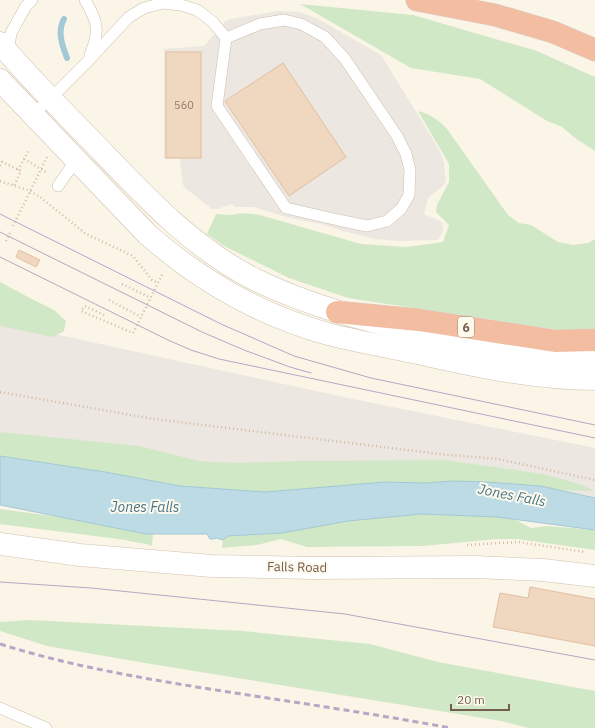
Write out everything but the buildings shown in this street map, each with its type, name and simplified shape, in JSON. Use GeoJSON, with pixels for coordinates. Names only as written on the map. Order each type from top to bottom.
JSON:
{"type":"FeatureCollection","features":[{"type":"Feature","properties":{"kind":"highway"},"geometry":{"type":"LineString","coordinates":[[417,0],[495,15],[553,32],[595,50]]}},
{"type":"Feature","properties":{"kind":"highway","name":"6"},"geometry":{"type":"LineString","coordinates":[[337,312],[419,320],[555,341],[595,340]]}},
{"type":"Feature","properties":{"kind":"street"},"geometry":{"type":"LineString","coordinates":[[4,47],[163,214],[224,262],[253,278],[281,291],[337,312],[449,341],[521,355],[555,358],[595,358]]}},
{"type":"Feature","properties":{"kind":"street"},"geometry":{"type":"LineString","coordinates":[[0,80],[147,234],[170,254],[213,284],[243,300],[270,313],[327,333],[519,374],[555,378],[595,379]]}},
{"type":"Feature","properties":{"kind":"street","name":"Falls Road"},"geometry":{"type":"LineString","coordinates":[[0,544],[80,555],[212,566],[313,568],[475,567],[543,570],[595,576]]}},
{"type":"Feature","properties":{"kind":"lane"},"geometry":{"type":"LineString","coordinates":[[4,47],[26,6],[32,0]]}},
{"type":"Feature","properties":{"kind":"lane"},"geometry":{"type":"LineString","coordinates":[[85,0],[97,23],[96,40],[88,61]]}},
{"type":"Feature","properties":{"kind":"lane"},"geometry":{"type":"LineString","coordinates":[[33,114],[88,61],[129,17],[144,8],[163,1],[182,4],[197,10],[212,21],[226,38],[216,106],[286,208],[367,226],[387,221],[401,209],[409,195],[410,170],[406,154],[397,136],[345,59],[325,37],[301,24],[284,20],[260,24],[226,38]]}},
{"type":"Feature","properties":{"kind":"lane"},"geometry":{"type":"LineString","coordinates":[[58,186],[76,160]]}},
{"type":"Feature","properties":{"kind":"lane"},"geometry":{"type":"LineString","coordinates":[[0,708],[46,728]]}},
{"type":"Feature","properties":{"kind":"path"},"geometry":{"type":"LineString","coordinates":[[18,170],[29,150]]}},
{"type":"Feature","properties":{"kind":"path"},"geometry":{"type":"LineString","coordinates":[[13,226],[47,155]]}},
{"type":"Feature","properties":{"kind":"path"},"geometry":{"type":"LineString","coordinates":[[24,159],[48,173]]}},
{"type":"Feature","properties":{"kind":"path"},"geometry":{"type":"LineString","coordinates":[[0,166],[2,162],[21,171],[14,186]]}},
{"type":"Feature","properties":{"kind":"path"},"geometry":{"type":"LineString","coordinates":[[0,181],[30,191],[40,197],[86,234],[133,256],[152,280],[158,283]]}},
{"type":"Feature","properties":{"kind":"path"},"geometry":{"type":"LineString","coordinates":[[6,241],[10,233]]}},
{"type":"Feature","properties":{"kind":"path"},"geometry":{"type":"LineString","coordinates":[[104,315],[85,306],[81,311],[133,333],[164,272]]}},
{"type":"Feature","properties":{"kind":"path"},"geometry":{"type":"LineString","coordinates":[[122,284],[151,298]]}},
{"type":"Feature","properties":{"kind":"path"},"geometry":{"type":"LineString","coordinates":[[109,300],[141,317]]}},
{"type":"Feature","properties":{"kind":"path"},"geometry":{"type":"LineString","coordinates":[[0,392],[154,419],[439,454],[498,459],[595,480]]}},
{"type":"Feature","properties":{"kind":"shaded area"},"geometry":{"type":"Polygon","coordinates":[[[279,11],[300,12],[318,19],[381,55],[443,158],[446,180],[443,186],[428,198],[424,214],[442,222],[443,231],[438,240],[400,241],[375,239],[325,225],[286,217],[254,207],[235,207],[232,204],[217,209],[212,209],[183,185],[180,159],[164,159],[164,49],[204,46],[226,21],[279,11]]]}},
{"type":"Feature","properties":{"kind":"shaded area"},"geometry":{"type":"Polygon","coordinates":[[[0,322],[348,398],[595,448],[595,498],[541,486],[234,472],[0,443],[0,322]]]}},
{"type":"Feature","properties":{"kind":"green space"},"geometry":{"type":"Polygon","coordinates":[[[300,4],[413,15],[537,51],[595,77],[595,151],[575,138],[562,127],[547,121],[480,79],[411,68],[300,4]]]}},
{"type":"Feature","properties":{"kind":"green space"},"geometry":{"type":"Polygon","coordinates":[[[418,111],[434,118],[447,129],[508,215],[519,223],[531,225],[558,242],[573,245],[588,243],[595,239],[595,332],[578,333],[348,298],[289,278],[224,246],[207,234],[216,214],[232,215],[242,213],[260,215],[361,244],[406,247],[443,242],[449,225],[436,212],[437,205],[449,182],[449,164],[418,111]]]}},
{"type":"Feature","properties":{"kind":"green space"},"geometry":{"type":"Polygon","coordinates":[[[0,282],[54,310],[66,321],[64,331],[53,337],[0,326],[0,282]]]}},
{"type":"Feature","properties":{"kind":"green space"},"geometry":{"type":"Polygon","coordinates":[[[0,432],[139,446],[199,461],[235,463],[444,460],[543,474],[579,484],[595,491],[503,488],[502,505],[516,520],[531,528],[547,526],[595,530],[595,550],[517,539],[497,539],[423,546],[307,547],[281,539],[257,545],[222,548],[226,502],[0,464],[0,432]]]}},
{"type":"Feature","properties":{"kind":"green space"},"geometry":{"type":"Polygon","coordinates":[[[0,509],[82,520],[142,524],[153,534],[152,546],[126,540],[0,524],[0,509]]]}},
{"type":"Feature","properties":{"kind":"green space"},"geometry":{"type":"Polygon","coordinates":[[[30,620],[243,631],[370,644],[438,662],[595,691],[595,728],[529,728],[501,721],[47,646],[0,631],[0,622],[30,620]]]}},
{"type":"Feature","properties":{"kind":"water","name":"Jones Falls"},"geometry":{"type":"Polygon","coordinates":[[[0,456],[105,472],[180,486],[265,492],[385,482],[425,483],[453,481],[541,486],[595,498],[595,530],[497,517],[421,514],[348,521],[282,533],[228,536],[222,540],[216,538],[210,539],[207,534],[146,534],[0,505],[0,456]]]}},
{"type":"Feature","properties":{"kind":"waterway"},"geometry":{"type":"LineString","coordinates":[[64,19],[61,33],[62,43],[67,58]]}},
{"type":"Feature","properties":{"kind":"tram line"},"geometry":{"type":"LineString","coordinates":[[0,214],[221,324],[294,356],[371,378],[595,425]]}},
{"type":"Feature","properties":{"kind":"tram line"},"geometry":{"type":"LineString","coordinates":[[0,232],[202,332],[244,350],[311,373]]}},
{"type":"Feature","properties":{"kind":"tram line"},"geometry":{"type":"LineString","coordinates":[[0,257],[168,340],[191,350],[219,359],[595,438]]}},
{"type":"Feature","properties":{"kind":"tram line"},"geometry":{"type":"LineString","coordinates":[[0,582],[91,588],[345,614],[595,660]]}},
{"type":"Feature","properties":{"kind":"railway"},"geometry":{"type":"LineString","coordinates":[[0,644],[50,658],[127,675],[451,728]]}}]}
